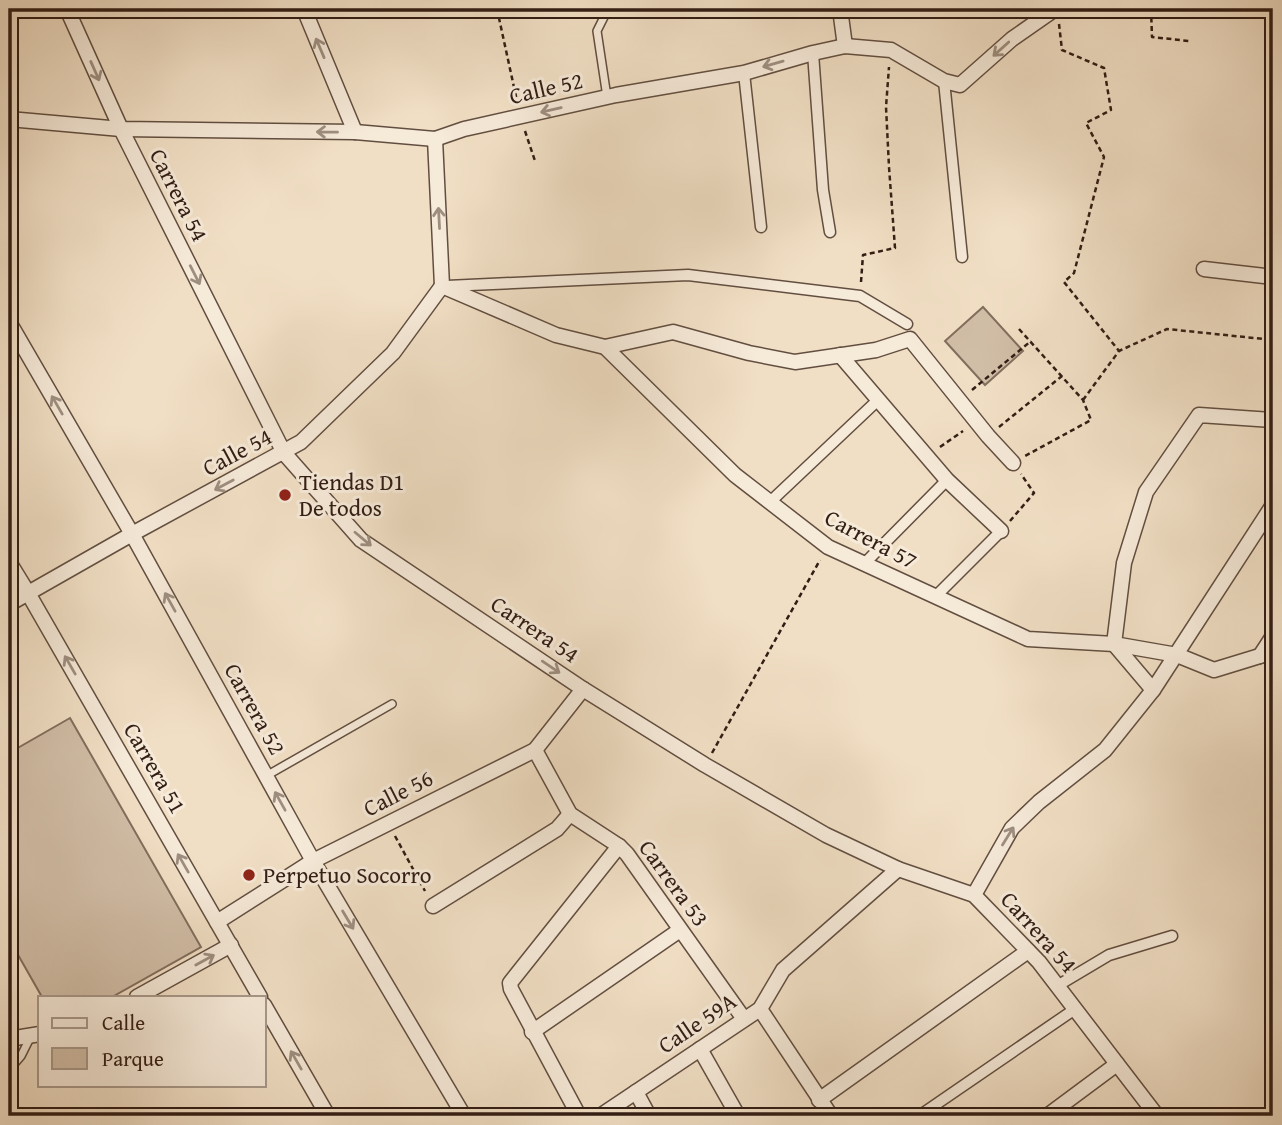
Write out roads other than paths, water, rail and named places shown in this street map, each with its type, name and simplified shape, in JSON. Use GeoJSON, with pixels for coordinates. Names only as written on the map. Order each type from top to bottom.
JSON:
{"type":"FeatureCollection","features":[{"type":"Feature","properties":{"kind":"street","name":"Carrera 54"},"geometry":{"type":"LineString","coordinates":[[67,9],[121,129],[284,453],[361,540],[583,688],[705,765],[827,835],[898,869],[974,895],[1028,951],[1057,986],[1157,1116]]}},
{"type":"Feature","properties":{"kind":"street"},"geometry":{"type":"LineString","coordinates":[[304,9],[355,132]]}},
{"type":"Feature","properties":{"kind":"street"},"geometry":{"type":"LineString","coordinates":[[839,9],[845,46]]}},
{"type":"Feature","properties":{"kind":"street"},"geometry":{"type":"LineString","coordinates":[[962,257],[944,81],[960,85],[1012,39],[1057,16]]}},
{"type":"Feature","properties":{"kind":"street","name":"Calle 52"},"geometry":{"type":"LineString","coordinates":[[9,119],[121,129],[355,132],[435,139],[464,129],[607,98],[744,73],[845,46],[891,50],[944,81]]}},
{"type":"Feature","properties":{"kind":"street"},"geometry":{"type":"LineString","coordinates":[[813,53],[823,190],[830,232]]}},
{"type":"Feature","properties":{"kind":"street"},"geometry":{"type":"LineString","coordinates":[[744,73],[761,227]]}},
{"type":"Feature","properties":{"kind":"street"},"geometry":{"type":"LineString","coordinates":[[435,139],[442,286]]}},
{"type":"Feature","properties":{"kind":"street"},"geometry":{"type":"LineString","coordinates":[[1204,269],[1273,277]]}},
{"type":"Feature","properties":{"kind":"street"},"geometry":{"type":"LineString","coordinates":[[442,286],[688,275],[860,296],[909,331],[988,436],[1013,463]]}},
{"type":"Feature","properties":{"kind":"street"},"geometry":{"type":"LineString","coordinates":[[442,286],[556,335],[605,346],[673,332],[749,354],[795,362],[876,350],[909,331]]}},
{"type":"Feature","properties":{"kind":"street","name":"Calle 54"},"geometry":{"type":"LineString","coordinates":[[9,604],[301,442],[393,353],[442,286]]}},
{"type":"Feature","properties":{"kind":"street","name":"Carrera 52"},"geometry":{"type":"LineString","coordinates":[[9,323],[132,534],[313,861],[464,1116]]}},
{"type":"Feature","properties":{"kind":"street","name":"Carrera 57"},"geometry":{"type":"LineString","coordinates":[[605,346],[735,475],[828,547],[935,597],[1028,639],[1114,644],[1177,654],[1214,670],[1267,654]]}},
{"type":"Feature","properties":{"kind":"street"},"geometry":{"type":"LineString","coordinates":[[839,355],[925,457],[1001,531],[935,597]]}},
{"type":"Feature","properties":{"kind":"street"},"geometry":{"type":"LineString","coordinates":[[770,502],[878,400]]}},
{"type":"Feature","properties":{"kind":"street"},"geometry":{"type":"LineString","coordinates":[[1153,690],[1114,644],[1124,563],[1146,492],[1199,415],[1273,420]]}},
{"type":"Feature","properties":{"kind":"street"},"geometry":{"type":"LineString","coordinates":[[864,563],[947,480]]}},
{"type":"Feature","properties":{"kind":"street"},"geometry":{"type":"LineString","coordinates":[[974,895],[1012,828],[1039,802],[1105,750],[1153,690],[1273,505]]}},
{"type":"Feature","properties":{"kind":"street","name":"Carrera 51"},"geometry":{"type":"LineString","coordinates":[[9,562],[259,996]]}},
{"type":"Feature","properties":{"kind":"street"},"geometry":{"type":"LineString","coordinates":[[1267,654],[1273,636]]}},
{"type":"Feature","properties":{"kind":"street","name":"Calle 56"},"geometry":{"type":"LineString","coordinates":[[217,922],[313,861],[535,750],[583,688]]}},
{"type":"Feature","properties":{"kind":"street","name":"Carrera 53"},"geometry":{"type":"LineString","coordinates":[[535,750],[570,814],[627,854],[744,1019]]}},
{"type":"Feature","properties":{"kind":"street"},"geometry":{"type":"LineString","coordinates":[[433,906],[557,829],[570,814]]}},
{"type":"Feature","properties":{"kind":"street"},"geometry":{"type":"LineString","coordinates":[[579,1116],[510,983],[618,846]]}},
{"type":"Feature","properties":{"kind":"street","name":"Calle 59A"},"geometry":{"type":"LineString","coordinates":[[600,1116],[760,1009],[783,970],[898,869]]}},
{"type":"Feature","properties":{"kind":"street"},"geometry":{"type":"LineString","coordinates":[[533,1031],[680,930]]}},
{"type":"Feature","properties":{"kind":"street"},"geometry":{"type":"LineString","coordinates":[[1057,986],[1109,956],[1172,936]]}},
{"type":"Feature","properties":{"kind":"street"},"geometry":{"type":"LineString","coordinates":[[139,996],[230,946]]}},
{"type":"Feature","properties":{"kind":"street"},"geometry":{"type":"LineString","coordinates":[[819,1100],[1028,951]]}},
{"type":"Feature","properties":{"kind":"street"},"geometry":{"type":"LineString","coordinates":[[266,1008],[328,1116]]}},
{"type":"Feature","properties":{"kind":"street"},"geometry":{"type":"LineString","coordinates":[[760,1009],[831,1116]]}},
{"type":"Feature","properties":{"kind":"street"},"geometry":{"type":"LineString","coordinates":[[919,1116],[1075,1009]]}},
{"type":"Feature","properties":{"kind":"street"},"geometry":{"type":"LineString","coordinates":[[9,1039],[36,1035]]}},
{"type":"Feature","properties":{"kind":"street"},"geometry":{"type":"LineString","coordinates":[[699,1049],[738,1116]]}},
{"type":"Feature","properties":{"kind":"street"},"geometry":{"type":"LineString","coordinates":[[1047,1116],[1117,1064]]}},
{"type":"Feature","properties":{"kind":"street"},"geometry":{"type":"LineString","coordinates":[[636,1092],[649,1116]]}},
{"type":"Feature","properties":{"kind":"lane"},"geometry":{"type":"LineString","coordinates":[[607,98],[597,31],[608,9]]}},
{"type":"Feature","properties":{"kind":"lane"},"geometry":{"type":"LineString","coordinates":[[266,776],[393,704]]}},
{"type":"Feature","properties":{"kind":"lane"},"geometry":{"type":"LineString","coordinates":[[9,1070],[36,1035]]}},
{"type":"Feature","properties":{"kind":"place","name":"Tiendas D1 De todos"},"geometry":{"type":"Point","coordinates":[285,495]}},
{"type":"Feature","properties":{"kind":"place","name":"Perpetuo Socorro"},"geometry":{"type":"Point","coordinates":[249,875]}}]}
